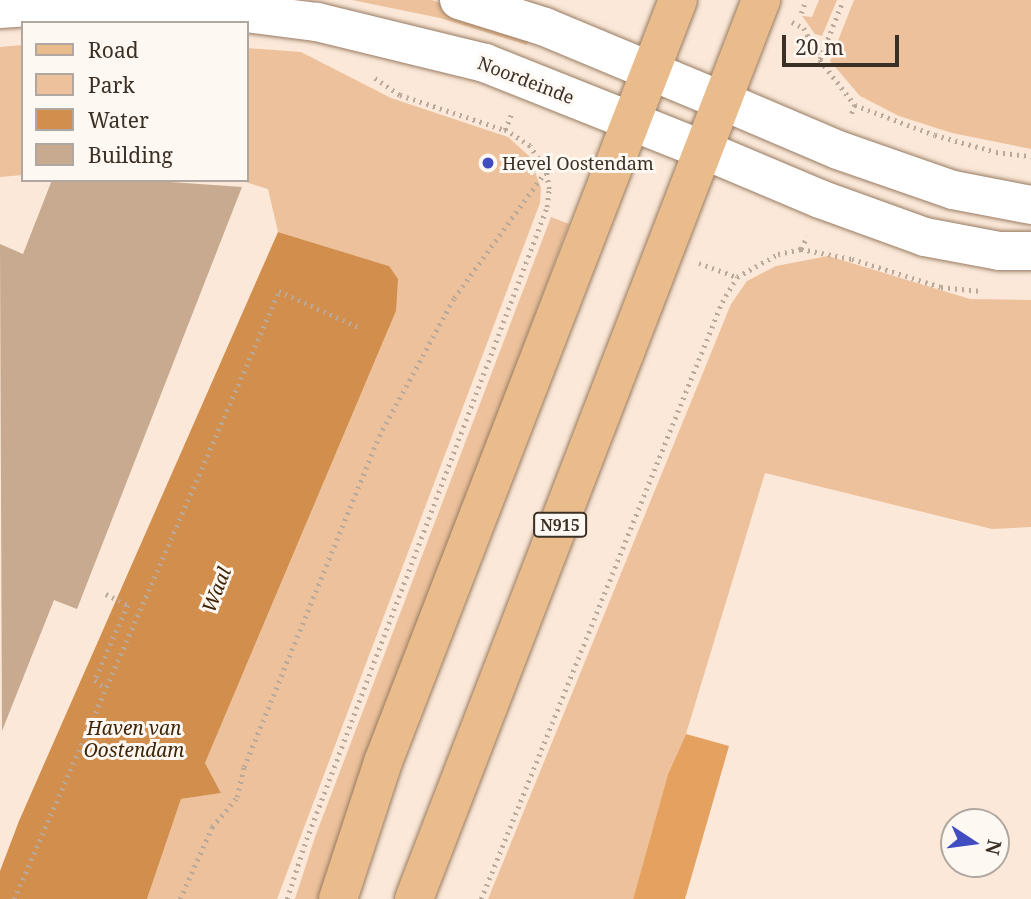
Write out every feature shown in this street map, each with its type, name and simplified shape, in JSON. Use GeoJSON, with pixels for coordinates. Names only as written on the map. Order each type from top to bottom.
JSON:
{"type":"FeatureCollection","features":[{"type":"Feature","properties":{"kind":"main road"},"geometry":{"type":"LineString","coordinates":[[459,0],[545,27],[838,150],[953,190],[1031,205]]}},
{"type":"Feature","properties":{"kind":"main road"},"geometry":{"type":"LineString","coordinates":[[338,899],[383,762],[678,0]]}},
{"type":"Feature","properties":{"kind":"main road","name":"Noordeinde"},"geometry":{"type":"LineString","coordinates":[[0,9],[104,2],[230,11],[317,22],[485,63],[820,199],[925,237],[999,251],[1031,251]]}},
{"type":"Feature","properties":{"kind":"main road","name":"N915"},"geometry":{"type":"LineString","coordinates":[[414,899],[759,6]]}},
{"type":"Feature","properties":{"kind":"path"},"geometry":{"type":"LineString","coordinates":[[820,60],[844,0]]}},
{"type":"Feature","properties":{"kind":"path"},"geometry":{"type":"LineString","coordinates":[[759,6],[804,28],[820,60],[855,105],[935,135],[996,152],[1031,156]]}},
{"type":"Feature","properties":{"kind":"path"},"geometry":{"type":"LineString","coordinates":[[838,150],[855,105]]}},
{"type":"Feature","properties":{"kind":"path"},"geometry":{"type":"LineString","coordinates":[[180,899],[212,827],[237,797],[244,766],[379,436],[454,298],[546,170],[549,189],[547,207],[309,833],[287,899]]}},
{"type":"Feature","properties":{"kind":"path"},"geometry":{"type":"LineString","coordinates":[[481,899],[722,302],[737,277],[778,254],[802,249],[820,199]]}},
{"type":"Feature","properties":{"kind":"path"},"geometry":{"type":"LineString","coordinates":[[14,899],[279,291],[358,327]]}},
{"type":"Feature","properties":{"kind":"path"},"geometry":{"type":"LineString","coordinates":[[106,594],[128,605],[95,680],[106,689]]}},
{"type":"Feature","properties":{"kind":"green space"},"geometry":{"type":"Polygon","coordinates":[[[352,0],[432,0],[531,34],[527,45],[440,18],[352,0]]]}},
{"type":"Feature","properties":{"kind":"green space"},"geometry":{"type":"Polygon","coordinates":[[[819,0],[837,0],[822,36],[815,34],[802,16],[812,17],[819,0]]]}},
{"type":"Feature","properties":{"kind":"green space"},"geometry":{"type":"Polygon","coordinates":[[[854,0],[1031,0],[1031,149],[952,133],[899,116],[860,96],[830,61],[854,0]]]}},
{"type":"Feature","properties":{"kind":"green space"},"geometry":{"type":"Polygon","coordinates":[[[21,45],[21,175],[0,177],[0,47],[21,45]]]}},
{"type":"Feature","properties":{"kind":"green space"},"geometry":{"type":"Polygon","coordinates":[[[248,48],[301,52],[391,98],[508,137],[529,156],[541,188],[540,203],[277,899],[147,899],[181,799],[221,793],[205,763],[396,311],[389,266],[278,232],[268,189],[245,182],[248,182],[248,48]]]}},
{"type":"Feature","properties":{"kind":"green space"},"geometry":{"type":"Polygon","coordinates":[[[551,217],[569,224],[341,832],[320,899],[295,899],[315,837],[551,217]]]}},
{"type":"Feature","properties":{"kind":"green space"},"geometry":{"type":"Polygon","coordinates":[[[828,256],[970,299],[1031,300],[1031,527],[992,529],[765,473],[686,734],[668,774],[633,899],[488,899],[731,304],[747,281],[776,266],[828,256]]]}},
{"type":"Feature","properties":{"kind":"shaded area"},"geometry":{"type":"Polygon","coordinates":[[[686,734],[729,746],[685,899],[633,899],[668,774],[686,734]]]}},
{"type":"Feature","properties":{"kind":"water","name":"Haven van Oostendam"},"geometry":{"type":"Polygon","coordinates":[[[278,232],[389,266],[398,279],[396,311],[205,763],[221,793],[181,799],[147,899],[0,899],[0,871],[19,821],[278,232]]]}},
{"type":"Feature","properties":{"kind":"building"},"geometry":{"type":"Polygon","coordinates":[[[51,182],[171,182],[242,187],[77,609],[54,600],[2,731],[0,244],[23,254],[51,182]]]}},
{"type":"Feature","properties":{"kind":"place","name":"Hevel Oostendam"},"geometry":{"type":"Point","coordinates":[488,163]}},
{"type":"Feature","properties":{"kind":"water label","name":"Waal"},"geometry":{"type":"Point","coordinates":[217,590]}}]}
